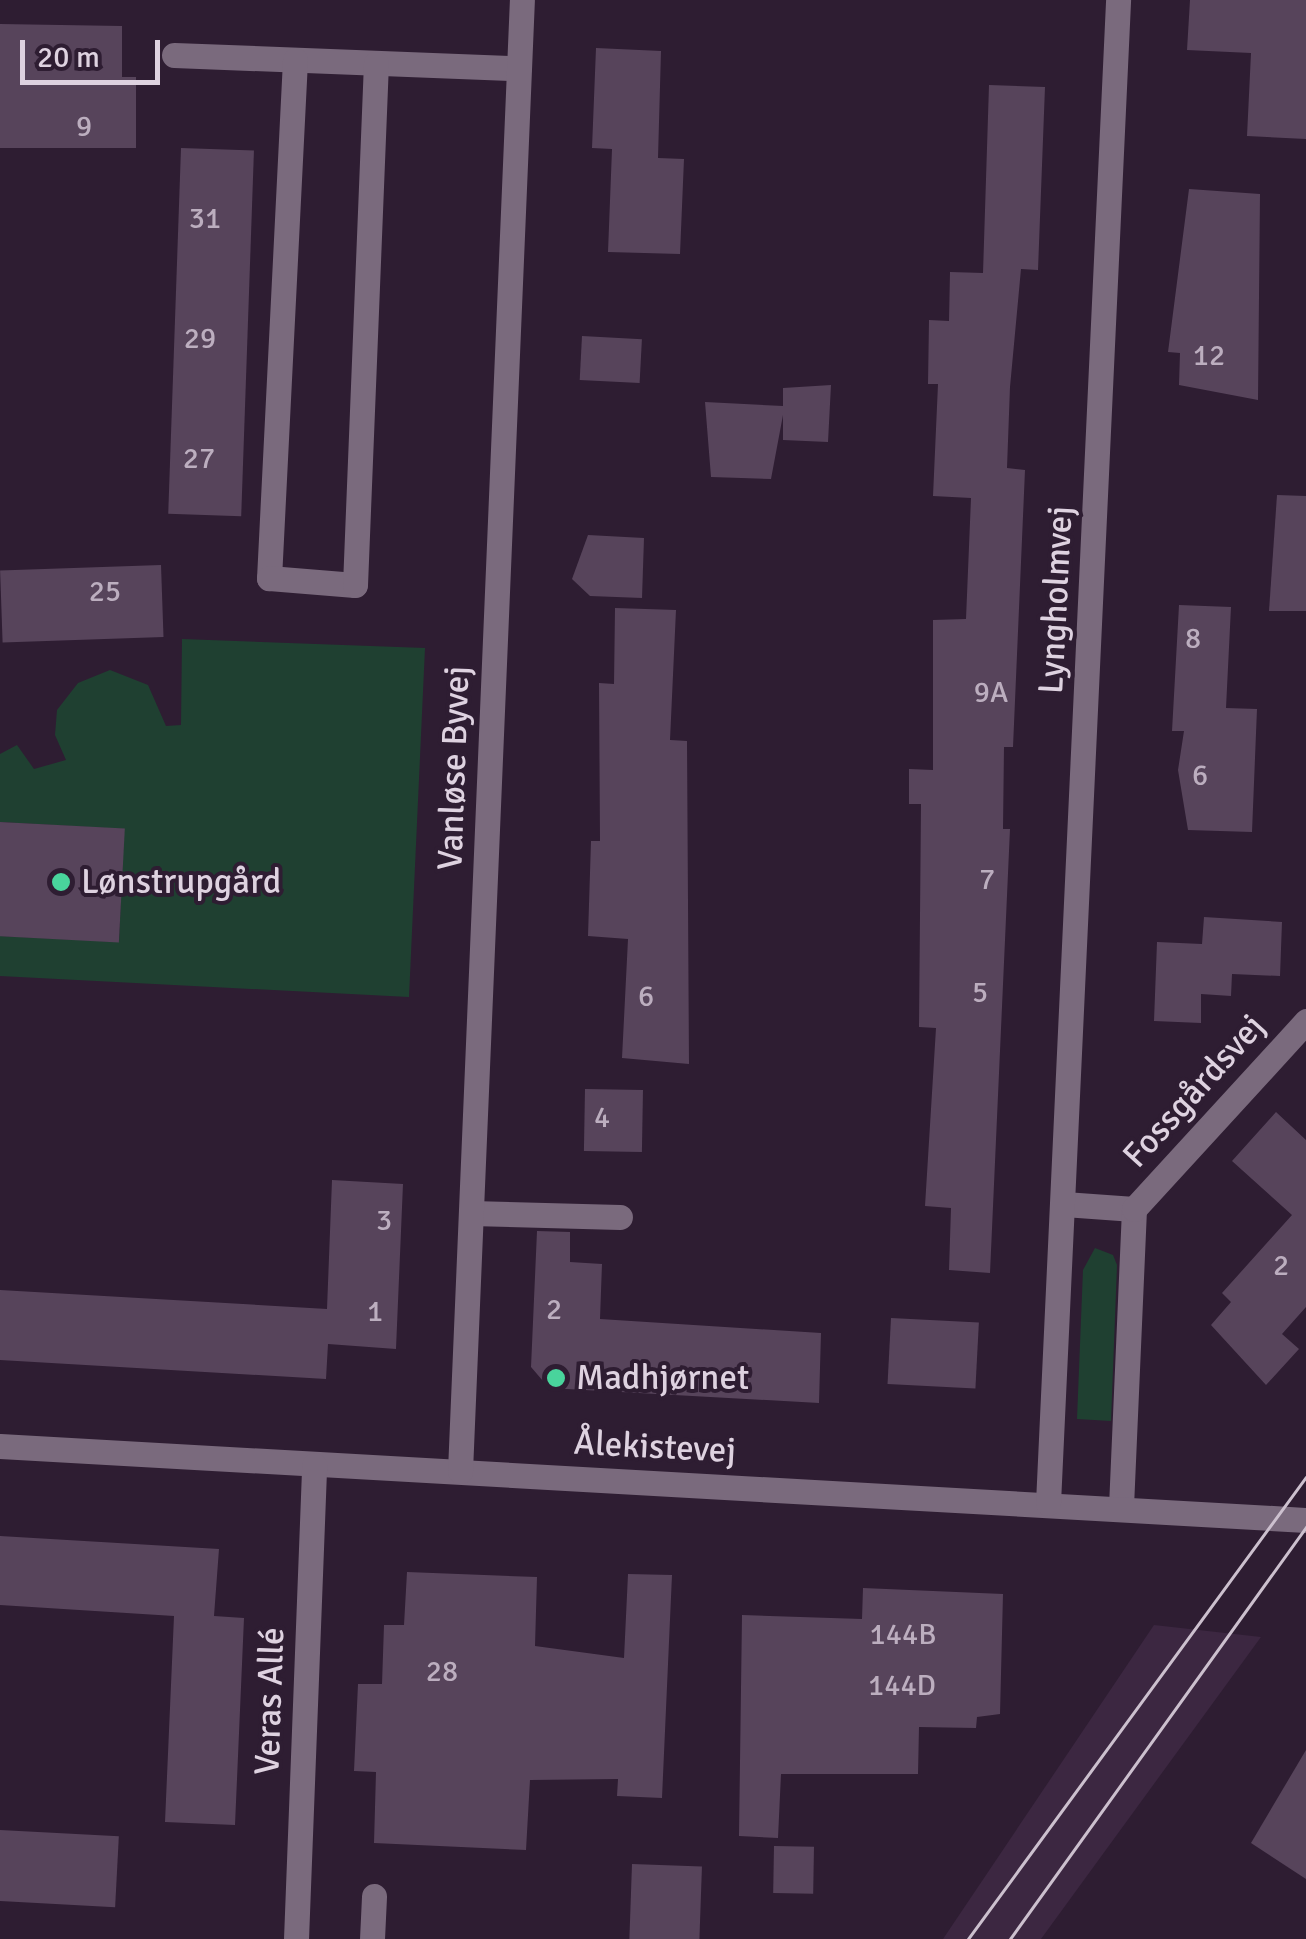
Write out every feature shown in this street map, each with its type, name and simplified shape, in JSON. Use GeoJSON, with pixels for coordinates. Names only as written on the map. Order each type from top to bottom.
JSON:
{"type":"FeatureCollection","features":[{"type":"Feature","properties":{"kind":"street","name":"Vanløse Byvej"},"geometry":{"type":"LineString","coordinates":[[460,1471],[522,0]]}},
{"type":"Feature","properties":{"kind":"street","name":"Lyngholmvej"},"geometry":{"type":"LineString","coordinates":[[1048,1503],[1118,0]]}},
{"type":"Feature","properties":{"kind":"street"},"geometry":{"type":"LineString","coordinates":[[174,55],[518,68]]}},
{"type":"Feature","properties":{"kind":"street"},"geometry":{"type":"LineString","coordinates":[[295,60],[269,578],[355,585],[376,63]]}},
{"type":"Feature","properties":{"kind":"street","name":"Fossgårdsvej"},"geometry":{"type":"LineString","coordinates":[[1134,1209],[1306,1021]]}},
{"type":"Feature","properties":{"kind":"street"},"geometry":{"type":"LineString","coordinates":[[1064,1204],[1134,1209],[1121,1507]]}},
{"type":"Feature","properties":{"kind":"street"},"geometry":{"type":"LineString","coordinates":[[471,1213],[620,1217]]}},
{"type":"Feature","properties":{"kind":"street","name":"Ålekistevej"},"geometry":{"type":"LineString","coordinates":[[0,1446],[1306,1520]]}},
{"type":"Feature","properties":{"kind":"street","name":"Veras Allé"},"geometry":{"type":"LineString","coordinates":[[296,1939],[314,1465]]}},
{"type":"Feature","properties":{"kind":"street"},"geometry":{"type":"LineString","coordinates":[[372,1939],[374,1896]]}},
{"type":"Feature","properties":{"kind":"shaded area"},"geometry":{"type":"Polygon","coordinates":[[[1154,1625],[1261,1637],[1041,1939],[943,1939],[1154,1625]]]}},
{"type":"Feature","properties":{"kind":"green space"},"geometry":{"type":"Polygon","coordinates":[[[182,639],[425,648],[409,997],[0,976],[0,936],[119,942],[124,829],[0,822],[0,754],[17,745],[34,769],[66,760],[55,735],[57,710],[78,683],[110,670],[148,685],[166,726],[181,725],[182,639]]]}},
{"type":"Feature","properties":{"kind":"green space"},"geometry":{"type":"Polygon","coordinates":[[[1095,1248],[1113,1255],[1117,1265],[1111,1421],[1077,1419],[1083,1270],[1095,1248]]]}},
{"type":"Feature","properties":{"kind":"building"},"geometry":{"type":"Polygon","coordinates":[[[1190,0],[1306,0],[1306,139],[1247,136],[1251,53],[1187,50],[1190,0]]]}},
{"type":"Feature","properties":{"kind":"building"},"geometry":{"type":"Polygon","coordinates":[[[0,24],[122,26],[122,77],[136,77],[136,148],[0,148],[0,24]]]}},
{"type":"Feature","properties":{"kind":"building"},"geometry":{"type":"Polygon","coordinates":[[[596,48],[661,51],[658,158],[684,159],[680,254],[608,252],[612,149],[592,148],[596,48]]]}},
{"type":"Feature","properties":{"kind":"building"},"geometry":{"type":"Polygon","coordinates":[[[989,85],[1045,87],[1038,270],[1021,269],[1010,387],[1007,468],[1025,470],[1013,747],[1004,747],[1003,829],[1010,829],[990,1273],[949,1270],[951,1208],[925,1206],[936,1028],[919,1027],[921,804],[909,804],[909,769],[933,770],[933,620],[966,619],[971,498],[933,496],[938,384],[928,384],[929,320],[949,321],[950,272],[983,273],[989,85]]]}},
{"type":"Feature","properties":{"kind":"building"},"geometry":{"type":"Polygon","coordinates":[[[181,148],[254,151],[241,516],[168,514],[181,148]]]}},
{"type":"Feature","properties":{"kind":"building"},"geometry":{"type":"Polygon","coordinates":[[[1189,189],[1260,194],[1258,400],[1179,385],[1180,353],[1168,352],[1189,189]]]}},
{"type":"Feature","properties":{"kind":"building"},"geometry":{"type":"Polygon","coordinates":[[[582,336],[642,339],[640,383],[580,380],[582,336]]]}},
{"type":"Feature","properties":{"kind":"building"},"geometry":{"type":"Polygon","coordinates":[[[831,385],[828,442],[783,440],[783,415],[771,479],[711,477],[705,402],[783,406],[783,388],[831,385]]]}},
{"type":"Feature","properties":{"kind":"building"},"geometry":{"type":"Polygon","coordinates":[[[1277,495],[1306,496],[1306,611],[1269,611],[1277,495]]]}},
{"type":"Feature","properties":{"kind":"building"},"geometry":{"type":"Polygon","coordinates":[[[588,535],[644,538],[642,598],[590,596],[572,579],[588,535]]]}},
{"type":"Feature","properties":{"kind":"building"},"geometry":{"type":"Polygon","coordinates":[[[161,565],[164,637],[3,643],[0,571],[161,565]]]}},
{"type":"Feature","properties":{"kind":"building"},"geometry":{"type":"Polygon","coordinates":[[[1179,605],[1231,607],[1226,708],[1257,709],[1252,832],[1188,830],[1178,770],[1184,731],[1172,731],[1179,605]]]}},
{"type":"Feature","properties":{"kind":"building"},"geometry":{"type":"Polygon","coordinates":[[[615,608],[676,610],[670,740],[687,741],[689,1064],[622,1058],[628,939],[588,936],[591,841],[600,841],[599,683],[614,684],[615,608]]]}},
{"type":"Feature","properties":{"kind":"building","name":"Lønstrupgård"},"geometry":{"type":"Polygon","coordinates":[[[0,822],[125,829],[119,942],[0,936],[0,822]]]}},
{"type":"Feature","properties":{"kind":"building"},"geometry":{"type":"Polygon","coordinates":[[[1204,917],[1282,922],[1280,976],[1232,974],[1231,996],[1201,994],[1201,1023],[1154,1021],[1157,942],[1202,944],[1204,917]]]}},
{"type":"Feature","properties":{"kind":"building"},"geometry":{"type":"Polygon","coordinates":[[[585,1089],[643,1090],[642,1152],[584,1151],[585,1089]]]}},
{"type":"Feature","properties":{"kind":"building"},"geometry":{"type":"Polygon","coordinates":[[[1276,1112],[1306,1140],[1306,1307],[1282,1334],[1299,1349],[1266,1385],[1211,1325],[1231,1302],[1222,1293],[1292,1215],[1232,1161],[1276,1112]]]}},
{"type":"Feature","properties":{"kind":"building"},"geometry":{"type":"Polygon","coordinates":[[[332,1180],[403,1184],[396,1349],[328,1344],[326,1379],[0,1360],[0,1290],[327,1309],[332,1180]]]}},
{"type":"Feature","properties":{"kind":"building"},"geometry":{"type":"Polygon","coordinates":[[[537,1231],[570,1232],[570,1262],[602,1264],[600,1319],[821,1333],[819,1403],[549,1388],[531,1367],[537,1231]]]}},
{"type":"Feature","properties":{"kind":"building"},"geometry":{"type":"Polygon","coordinates":[[[891,1318],[979,1323],[975,1389],[888,1384],[891,1318]]]}},
{"type":"Feature","properties":{"kind":"building"},"geometry":{"type":"Polygon","coordinates":[[[0,1536],[219,1549],[214,1616],[244,1618],[235,1825],[165,1822],[174,1616],[0,1605],[0,1536]]]}},
{"type":"Feature","properties":{"kind":"building"},"geometry":{"type":"Polygon","coordinates":[[[407,1572],[537,1577],[535,1646],[624,1658],[628,1574],[672,1575],[662,1798],[617,1796],[618,1779],[530,1780],[526,1850],[374,1843],[376,1772],[354,1771],[358,1684],[382,1684],[384,1625],[404,1625],[407,1572]]]}},
{"type":"Feature","properties":{"kind":"building"},"geometry":{"type":"Polygon","coordinates":[[[863,1588],[1003,1594],[1000,1714],[977,1717],[976,1728],[919,1727],[918,1774],[781,1774],[778,1838],[739,1836],[742,1615],[862,1619],[863,1588]]]}},
{"type":"Feature","properties":{"kind":"building"},"geometry":{"type":"Polygon","coordinates":[[[1306,1750],[1306,1879],[1251,1843],[1306,1750]]]}},
{"type":"Feature","properties":{"kind":"building"},"geometry":{"type":"Polygon","coordinates":[[[0,1830],[119,1836],[115,1907],[0,1901],[0,1830]]]}},
{"type":"Feature","properties":{"kind":"building"},"geometry":{"type":"Polygon","coordinates":[[[774,1846],[814,1847],[813,1894],[773,1893],[774,1846]]]}},
{"type":"Feature","properties":{"kind":"building"},"geometry":{"type":"Polygon","coordinates":[[[632,1864],[702,1866],[699,1939],[629,1939],[632,1864]]]}},
{"type":"Feature","properties":{"kind":"tram line"},"geometry":{"type":"LineString","coordinates":[[968,1939],[1306,1477]]}},
{"type":"Feature","properties":{"kind":"tram line"},"geometry":{"type":"LineString","coordinates":[[1010,1939],[1306,1527]]}},
{"type":"Feature","properties":{"kind":"place","name":"Lønstrupgård"},"geometry":{"type":"Point","coordinates":[61,882]}},
{"type":"Feature","properties":{"kind":"place","name":"Madhjørnet"},"geometry":{"type":"Point","coordinates":[556,1378]}}]}
